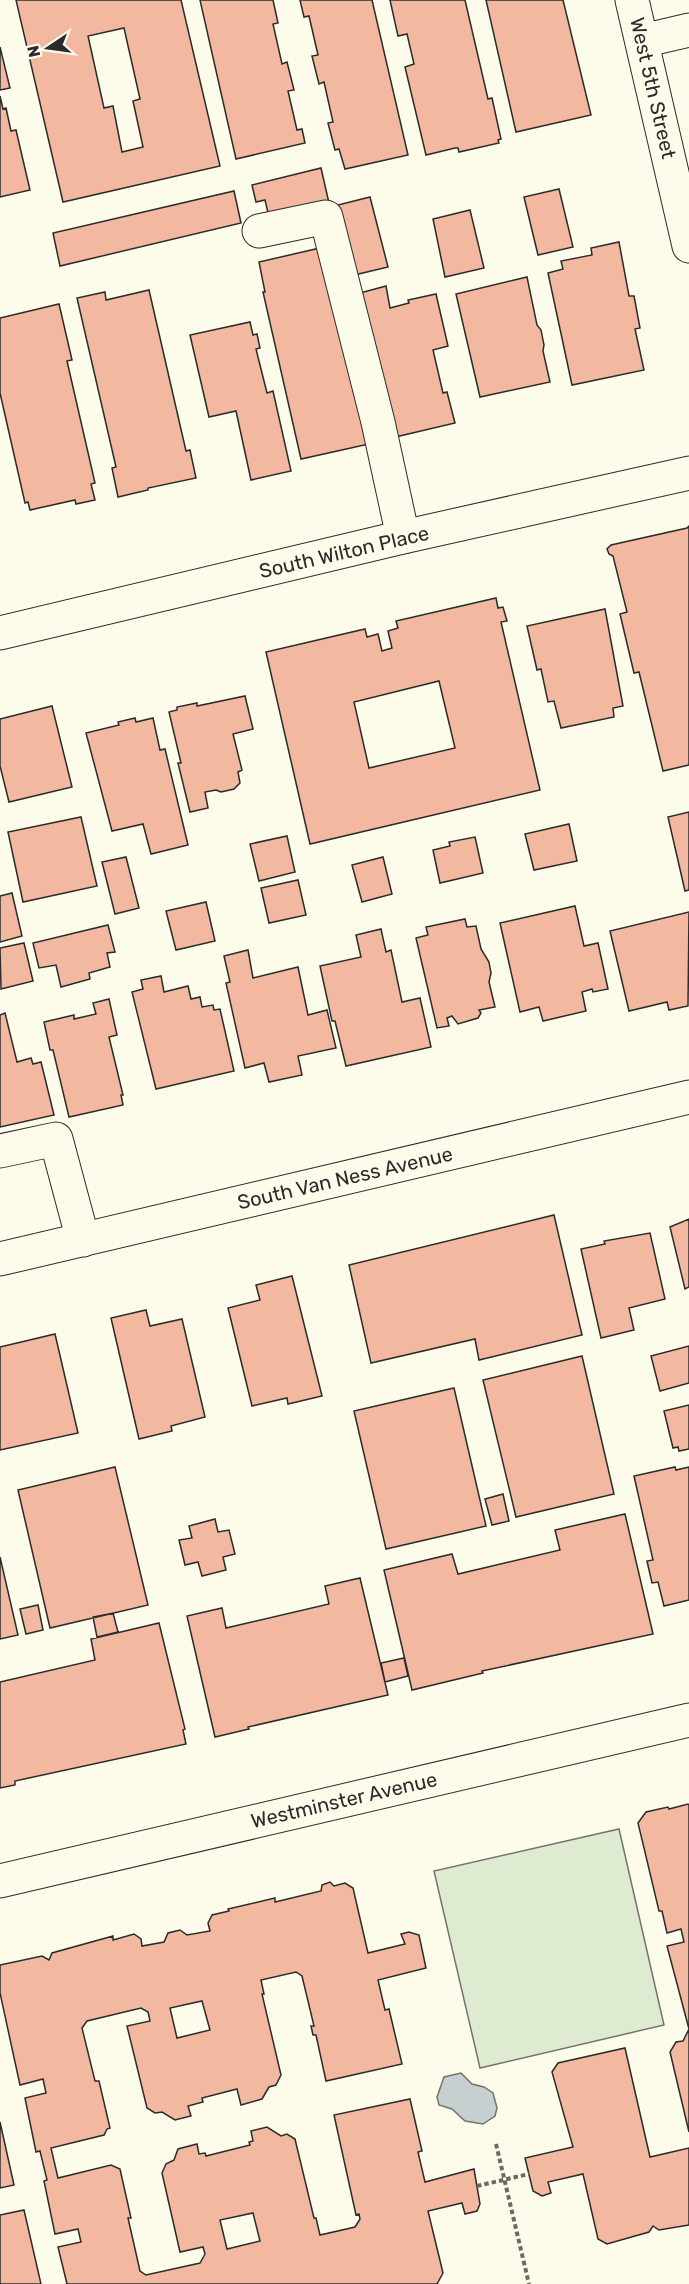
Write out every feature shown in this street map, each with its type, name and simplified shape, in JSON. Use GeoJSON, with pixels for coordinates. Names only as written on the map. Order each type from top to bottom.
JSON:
{"type":"FeatureCollection","features":[{"type":"Feature","properties":{"kind":"street","name":"West 5th Street"},"geometry":{"type":"LineString","coordinates":[[632,0],[642,41],[675,120],[689,246]]}},
{"type":"Feature","properties":{"kind":"street"},"geometry":{"type":"LineString","coordinates":[[642,41],[689,30]]}},
{"type":"Feature","properties":{"kind":"street"},"geometry":{"type":"LineString","coordinates":[[259,231],[326,217],[380,430],[403,537]]}},
{"type":"Feature","properties":{"kind":"street","name":"South Wilton Place"},"geometry":{"type":"LineString","coordinates":[[0,633],[403,537],[689,473]]}},
{"type":"Feature","properties":{"kind":"street","name":"South Van Ness Avenue"},"geometry":{"type":"LineString","coordinates":[[0,1259],[689,1096]]}},
{"type":"Feature","properties":{"kind":"street"},"geometry":{"type":"LineString","coordinates":[[0,1151],[56,1138],[83,1240]]}},
{"type":"Feature","properties":{"kind":"street","name":"Westminster Avenue"},"geometry":{"type":"LineString","coordinates":[[0,1881],[689,1720]]}},
{"type":"Feature","properties":{"kind":"path"},"geometry":{"type":"LineString","coordinates":[[496,2144],[529,2284]]}},
{"type":"Feature","properties":{"kind":"path"},"geometry":{"type":"LineString","coordinates":[[477,2186],[529,2174]]}},
{"type":"Feature","properties":{"kind":"green space"},"geometry":{"type":"Polygon","coordinates":[[[619,1829],[664,2025],[480,2068],[434,1871],[619,1829]]]}},
{"type":"Feature","properties":{"kind":"shaded area"},"geometry":{"type":"Polygon","coordinates":[[[461,2073],[472,2084],[484,2087],[493,2093],[497,2108],[495,2116],[483,2124],[465,2121],[452,2109],[439,2105],[437,2097],[444,2077],[461,2073]]]}},
{"type":"Feature","properties":{"kind":"building"},"geometry":{"type":"Polygon","coordinates":[[[16,0],[181,0],[220,166],[63,202],[16,0]],[[124,28],[88,36],[104,108],[113,106],[122,152],[143,147],[133,101],[140,99],[124,28]]]}},
{"type":"Feature","properties":{"kind":"building"},"geometry":{"type":"Polygon","coordinates":[[[200,0],[273,0],[278,23],[273,24],[282,64],[287,62],[294,90],[288,91],[297,130],[302,129],[305,143],[236,159],[200,0]]]}},
{"type":"Feature","properties":{"kind":"building"},"geometry":{"type":"Polygon","coordinates":[[[300,0],[372,0],[408,155],[345,169],[339,149],[335,150],[328,123],[333,122],[324,82],[319,84],[312,56],[318,55],[309,16],[304,17],[300,0]]]}},
{"type":"Feature","properties":{"kind":"building"},"geometry":{"type":"Polygon","coordinates":[[[390,0],[465,0],[488,99],[492,98],[501,139],[498,140],[499,143],[459,152],[458,148],[455,148],[426,155],[405,67],[414,64],[407,34],[398,36],[390,0]]]}},
{"type":"Feature","properties":{"kind":"building"},"geometry":{"type":"Polygon","coordinates":[[[486,0],[563,0],[591,115],[516,132],[486,0]]]}},
{"type":"Feature","properties":{"kind":"building"},"geometry":{"type":"Polygon","coordinates":[[[0,47],[10,88],[0,90],[0,47]]]}},
{"type":"Feature","properties":{"kind":"building"},"geometry":{"type":"Polygon","coordinates":[[[0,96],[3,109],[6,108],[11,131],[16,130],[30,190],[0,197],[0,96]]]}},
{"type":"Feature","properties":{"kind":"building"},"geometry":{"type":"Polygon","coordinates":[[[321,168],[329,203],[269,217],[265,200],[256,202],[252,185],[321,168]]]}},
{"type":"Feature","properties":{"kind":"building"},"geometry":{"type":"Polygon","coordinates":[[[559,189],[573,247],[538,255],[524,197],[559,189]]]}},
{"type":"Feature","properties":{"kind":"building"},"geometry":{"type":"Polygon","coordinates":[[[234,191],[241,223],[60,266],[53,233],[234,191]]]}},
{"type":"Feature","properties":{"kind":"building"},"geometry":{"type":"Polygon","coordinates":[[[370,197],[388,267],[350,276],[334,206],[370,197]]]}},
{"type":"Feature","properties":{"kind":"building"},"geometry":{"type":"Polygon","coordinates":[[[470,210],[484,268],[445,277],[433,219],[470,210]]]}},
{"type":"Feature","properties":{"kind":"building"},"geometry":{"type":"Polygon","coordinates":[[[619,242],[629,296],[634,296],[640,328],[635,329],[644,370],[572,385],[548,273],[563,269],[561,261],[592,255],[591,248],[619,242]]]}},
{"type":"Feature","properties":{"kind":"building"},"geometry":{"type":"Polygon","coordinates":[[[333,245],[378,442],[301,459],[263,292],[265,292],[259,262],[333,245]]]}},
{"type":"Feature","properties":{"kind":"building"},"geometry":{"type":"Polygon","coordinates":[[[527,277],[537,325],[541,330],[550,382],[480,397],[456,294],[527,277]]]}},
{"type":"Feature","properties":{"kind":"building"},"geometry":{"type":"Polygon","coordinates":[[[386,286],[390,308],[409,303],[408,300],[436,294],[448,346],[433,350],[443,393],[447,392],[455,423],[391,438],[360,293],[386,286]]]}},
{"type":"Feature","properties":{"kind":"building"},"geometry":{"type":"Polygon","coordinates":[[[149,290],[186,451],[190,450],[196,478],[118,497],[112,468],[116,467],[77,298],[105,292],[106,300],[149,290]]]}},
{"type":"Feature","properties":{"kind":"building"},"geometry":{"type":"Polygon","coordinates":[[[59,304],[72,360],[67,361],[95,483],[91,484],[95,500],[76,504],[75,500],[30,510],[28,502],[25,503],[0,393],[0,318],[59,304]]]}},
{"type":"Feature","properties":{"kind":"building"},"geometry":{"type":"Polygon","coordinates":[[[250,322],[253,335],[257,334],[260,348],[256,349],[267,393],[273,391],[291,471],[251,480],[236,411],[209,417],[190,335],[250,322]]]}},
{"type":"Feature","properties":{"kind":"building"},"geometry":{"type":"Polygon","coordinates":[[[689,526],[689,765],[663,771],[639,672],[634,673],[620,614],[627,612],[613,556],[607,549],[611,545],[689,526]]]}},
{"type":"Feature","properties":{"kind":"building"},"geometry":{"type":"Polygon","coordinates":[[[496,598],[498,608],[503,607],[507,621],[501,622],[540,790],[310,844],[266,652],[365,629],[367,637],[378,634],[382,651],[392,648],[388,631],[398,628],[396,621],[496,598]],[[439,681],[354,702],[369,768],[455,748],[439,681]]]}},
{"type":"Feature","properties":{"kind":"building"},"geometry":{"type":"Polygon","coordinates":[[[605,609],[623,706],[613,708],[614,717],[561,728],[554,701],[548,702],[541,669],[537,670],[527,626],[605,609]]]}},
{"type":"Feature","properties":{"kind":"building"},"geometry":{"type":"Polygon","coordinates":[[[245,696],[253,729],[233,734],[242,770],[238,772],[240,783],[234,789],[205,792],[208,808],[190,812],[169,712],[177,710],[177,707],[197,703],[197,706],[245,696]]]}},
{"type":"Feature","properties":{"kind":"building"},"geometry":{"type":"Polygon","coordinates":[[[52,706],[72,787],[9,802],[0,766],[0,719],[52,706]]]}},
{"type":"Feature","properties":{"kind":"building"},"geometry":{"type":"Polygon","coordinates":[[[135,718],[136,722],[153,718],[160,750],[165,749],[188,845],[151,854],[143,824],[112,831],[86,733],[119,725],[118,722],[135,718]]]}},
{"type":"Feature","properties":{"kind":"building"},"geometry":{"type":"Polygon","coordinates":[[[689,812],[689,890],[685,891],[668,817],[689,812]]]}},
{"type":"Feature","properties":{"kind":"building"},"geometry":{"type":"Polygon","coordinates":[[[81,817],[97,886],[23,902],[8,832],[81,817]]]}},
{"type":"Feature","properties":{"kind":"building"},"geometry":{"type":"Polygon","coordinates":[[[569,824],[577,861],[534,870],[525,834],[569,824]]]}},
{"type":"Feature","properties":{"kind":"building"},"geometry":{"type":"Polygon","coordinates":[[[287,836],[295,872],[259,881],[250,844],[287,836]]]}},
{"type":"Feature","properties":{"kind":"building"},"geometry":{"type":"Polygon","coordinates":[[[475,837],[483,873],[440,883],[433,850],[450,846],[449,842],[475,837]]]}},
{"type":"Feature","properties":{"kind":"building"},"geometry":{"type":"Polygon","coordinates":[[[126,857],[139,908],[115,914],[102,862],[126,857]]]}},
{"type":"Feature","properties":{"kind":"building"},"geometry":{"type":"Polygon","coordinates":[[[383,857],[392,894],[362,902],[352,865],[383,857]]]}},
{"type":"Feature","properties":{"kind":"building"},"geometry":{"type":"Polygon","coordinates":[[[298,880],[306,915],[269,923],[261,888],[298,880]]]}},
{"type":"Feature","properties":{"kind":"building"},"geometry":{"type":"Polygon","coordinates":[[[12,893],[22,936],[0,942],[0,896],[12,893]]]}},
{"type":"Feature","properties":{"kind":"building"},"geometry":{"type":"Polygon","coordinates":[[[206,902],[215,941],[176,950],[166,911],[206,902]]]}},
{"type":"Feature","properties":{"kind":"building"},"geometry":{"type":"Polygon","coordinates":[[[575,906],[584,946],[598,943],[608,989],[593,992],[592,989],[582,992],[586,1011],[543,1021],[539,1007],[520,1012],[500,923],[575,906]]]}},
{"type":"Feature","properties":{"kind":"building"},"geometry":{"type":"Polygon","coordinates":[[[689,912],[688,1006],[669,1010],[667,1002],[629,1011],[610,931],[689,912]]]}},
{"type":"Feature","properties":{"kind":"building"},"geometry":{"type":"Polygon","coordinates":[[[465,919],[467,927],[476,926],[481,949],[489,962],[491,973],[489,982],[495,1007],[479,1010],[481,1013],[478,1018],[458,1024],[452,1016],[447,1018],[449,1026],[437,1028],[416,938],[428,935],[426,927],[465,919]]]}},
{"type":"Feature","properties":{"kind":"building"},"geometry":{"type":"Polygon","coordinates":[[[108,925],[115,952],[107,953],[110,967],[89,973],[90,979],[61,987],[56,965],[39,968],[33,943],[108,925]]]}},
{"type":"Feature","properties":{"kind":"building"},"geometry":{"type":"Polygon","coordinates":[[[381,929],[386,952],[391,950],[402,1002],[420,998],[431,1047],[346,1066],[335,1021],[332,1021],[320,966],[361,957],[356,935],[381,929]]]}},
{"type":"Feature","properties":{"kind":"building"},"geometry":{"type":"Polygon","coordinates":[[[24,943],[33,981],[1,989],[0,948],[24,943]]]}},
{"type":"Feature","properties":{"kind":"building"},"geometry":{"type":"Polygon","coordinates":[[[248,950],[253,978],[298,967],[308,1015],[327,1010],[336,1048],[298,1056],[302,1075],[269,1082],[264,1063],[245,1068],[226,983],[230,982],[224,956],[248,950]]]}},
{"type":"Feature","properties":{"kind":"building"},"geometry":{"type":"Polygon","coordinates":[[[161,976],[164,992],[188,986],[191,999],[200,997],[202,1007],[213,1005],[214,1010],[220,1009],[234,1071],[156,1089],[132,992],[143,989],[141,980],[161,976]]]}},
{"type":"Feature","properties":{"kind":"building"},"geometry":{"type":"Polygon","coordinates":[[[109,999],[117,1035],[109,1037],[123,1095],[121,1095],[123,1105],[69,1117],[44,1022],[74,1015],[74,1019],[96,1014],[93,1003],[109,999]]]}},
{"type":"Feature","properties":{"kind":"building"},"geometry":{"type":"Polygon","coordinates":[[[5,1013],[17,1062],[31,1058],[33,1064],[41,1062],[54,1115],[0,1127],[0,1015],[5,1013]]]}},
{"type":"Feature","properties":{"kind":"building"},"geometry":{"type":"Polygon","coordinates":[[[554,1215],[582,1335],[479,1360],[475,1339],[371,1363],[349,1265],[554,1215]]]}},
{"type":"Feature","properties":{"kind":"building"},"geometry":{"type":"Polygon","coordinates":[[[689,1219],[689,1287],[685,1289],[670,1227],[689,1219]]]}},
{"type":"Feature","properties":{"kind":"building"},"geometry":{"type":"Polygon","coordinates":[[[650,1233],[665,1299],[629,1308],[634,1330],[601,1338],[581,1249],[605,1244],[604,1241],[650,1233]]]}},
{"type":"Feature","properties":{"kind":"building"},"geometry":{"type":"Polygon","coordinates":[[[292,1276],[322,1396],[288,1404],[287,1398],[252,1406],[228,1308],[260,1300],[256,1285],[292,1276]]]}},
{"type":"Feature","properties":{"kind":"building"},"geometry":{"type":"Polygon","coordinates":[[[146,1310],[150,1326],[182,1319],[205,1417],[171,1426],[172,1431],[139,1439],[111,1318],[146,1310]]]}},
{"type":"Feature","properties":{"kind":"building"},"geometry":{"type":"Polygon","coordinates":[[[55,1334],[78,1433],[0,1450],[0,1347],[55,1334]]]}},
{"type":"Feature","properties":{"kind":"building"},"geometry":{"type":"Polygon","coordinates":[[[689,1346],[689,1383],[660,1391],[651,1356],[689,1346]]]}},
{"type":"Feature","properties":{"kind":"building"},"geometry":{"type":"Polygon","coordinates":[[[582,1356],[614,1494],[516,1517],[483,1380],[582,1356]]]}},
{"type":"Feature","properties":{"kind":"building"},"geometry":{"type":"Polygon","coordinates":[[[454,1388],[486,1526],[386,1549],[354,1411],[454,1388]]]}},
{"type":"Feature","properties":{"kind":"building"},"geometry":{"type":"Polygon","coordinates":[[[689,1405],[689,1449],[679,1451],[678,1447],[673,1448],[664,1411],[689,1405]]]}},
{"type":"Feature","properties":{"kind":"building"},"geometry":{"type":"Polygon","coordinates":[[[115,1467],[148,1605],[50,1628],[18,1490],[115,1467]]]}},
{"type":"Feature","properties":{"kind":"building"},"geometry":{"type":"Polygon","coordinates":[[[675,1467],[676,1470],[689,1467],[689,1600],[664,1606],[658,1582],[652,1583],[647,1561],[653,1560],[634,1476],[675,1467]]]}},
{"type":"Feature","properties":{"kind":"building"},"geometry":{"type":"Polygon","coordinates":[[[503,1494],[509,1521],[492,1525],[485,1499],[503,1494]]]}},
{"type":"Feature","properties":{"kind":"building"},"geometry":{"type":"Polygon","coordinates":[[[625,1514],[653,1634],[482,1671],[483,1673],[412,1690],[384,1570],[452,1554],[458,1574],[560,1550],[555,1530],[625,1514]]]}},
{"type":"Feature","properties":{"kind":"building"},"geometry":{"type":"Polygon","coordinates":[[[215,1519],[218,1532],[229,1530],[235,1554],[223,1557],[226,1570],[202,1576],[198,1562],[185,1565],[179,1540],[192,1538],[189,1526],[215,1519]]]}},
{"type":"Feature","properties":{"kind":"building"},"geometry":{"type":"Polygon","coordinates":[[[0,1557],[18,1635],[0,1639],[0,1557]]]}},
{"type":"Feature","properties":{"kind":"building"},"geometry":{"type":"Polygon","coordinates":[[[360,1578],[388,1695],[248,1727],[249,1729],[215,1737],[187,1616],[222,1608],[226,1628],[329,1604],[325,1586],[360,1578]]]}},
{"type":"Feature","properties":{"kind":"building"},"geometry":{"type":"Polygon","coordinates":[[[38,1605],[43,1630],[26,1634],[20,1609],[38,1605]]]}},
{"type":"Feature","properties":{"kind":"building"},"geometry":{"type":"Polygon","coordinates":[[[113,1613],[118,1632],[97,1637],[93,1617],[113,1613]]]}},
{"type":"Feature","properties":{"kind":"building"},"geometry":{"type":"Polygon","coordinates":[[[159,1623],[185,1729],[183,1730],[186,1744],[15,1781],[15,1785],[0,1788],[0,1682],[95,1660],[91,1639],[159,1623]]]}},
{"type":"Feature","properties":{"kind":"building"},"geometry":{"type":"Polygon","coordinates":[[[404,1658],[408,1676],[385,1682],[381,1663],[404,1658]]]}},
{"type":"Feature","properties":{"kind":"building"},"geometry":{"type":"Polygon","coordinates":[[[688,1804],[689,2029],[667,1946],[684,1942],[681,1929],[667,1933],[662,1911],[659,1911],[638,1823],[646,1812],[688,1804]]]}},
{"type":"Feature","properties":{"kind":"building"},"geometry":{"type":"Polygon","coordinates":[[[330,1882],[334,1886],[345,1883],[353,1888],[368,1953],[405,1944],[401,1934],[409,1932],[419,1935],[426,1968],[378,1980],[385,2010],[389,2009],[402,2064],[326,2081],[316,2035],[313,2035],[311,2026],[314,2026],[302,1976],[296,1972],[261,1980],[264,1994],[262,1994],[281,2075],[276,2085],[269,2087],[262,2099],[241,2105],[237,2089],[202,2098],[203,2102],[188,2106],[191,2116],[175,2120],[162,2112],[155,2113],[147,2108],[127,2026],[150,2021],[148,2012],[141,2008],[87,2021],[82,2028],[95,2081],[99,2081],[110,2128],[104,2135],[51,2148],[58,2178],[111,2165],[120,2169],[140,2271],[146,2275],[200,2263],[205,2254],[203,2247],[180,2252],[162,2173],[166,2164],[174,2160],[178,2149],[197,2144],[199,2154],[205,2153],[206,2156],[250,2145],[249,2142],[253,2141],[251,2131],[267,2127],[281,2136],[287,2134],[295,2139],[320,2235],[355,2227],[360,2219],[359,2214],[356,2215],[334,2115],[410,2099],[422,2151],[418,2152],[425,2182],[474,2169],[480,2204],[477,2211],[465,2214],[462,2203],[428,2211],[443,2273],[437,2284],[67,2284],[58,2247],[81,2242],[78,2229],[55,2234],[44,2181],[47,2180],[40,2151],[36,2152],[25,2098],[46,2093],[43,2079],[20,2085],[0,1993],[0,1965],[42,1956],[49,1960],[52,1953],[113,1936],[113,1940],[134,1934],[141,1939],[142,1946],[164,1942],[168,1933],[180,1930],[187,1935],[210,1931],[208,1923],[212,1915],[275,1898],[275,1902],[321,1891],[322,1885],[330,1882]],[[202,2001],[170,2008],[177,2038],[210,2030],[202,2001]],[[253,2213],[220,2220],[227,2249],[260,2241],[253,2213]]]}},
{"type":"Feature","properties":{"kind":"building"},"geometry":{"type":"Polygon","coordinates":[[[689,2029],[689,2132],[670,2052],[676,2042],[683,2041],[689,2029]]]}},
{"type":"Feature","properties":{"kind":"building"},"geometry":{"type":"Polygon","coordinates":[[[625,2048],[650,2157],[689,2148],[689,2225],[659,2230],[653,2226],[649,2232],[607,2244],[598,2239],[583,2174],[548,2182],[551,2193],[542,2196],[533,2191],[525,2158],[573,2147],[552,2072],[558,2063],[625,2048]]]}},
{"type":"Feature","properties":{"kind":"building"},"geometry":{"type":"Polygon","coordinates":[[[0,2122],[14,2185],[0,2188],[0,2122]]]}},
{"type":"Feature","properties":{"kind":"building"},"geometry":{"type":"Polygon","coordinates":[[[24,2210],[41,2284],[0,2284],[0,2215],[24,2210]]]}}]}
